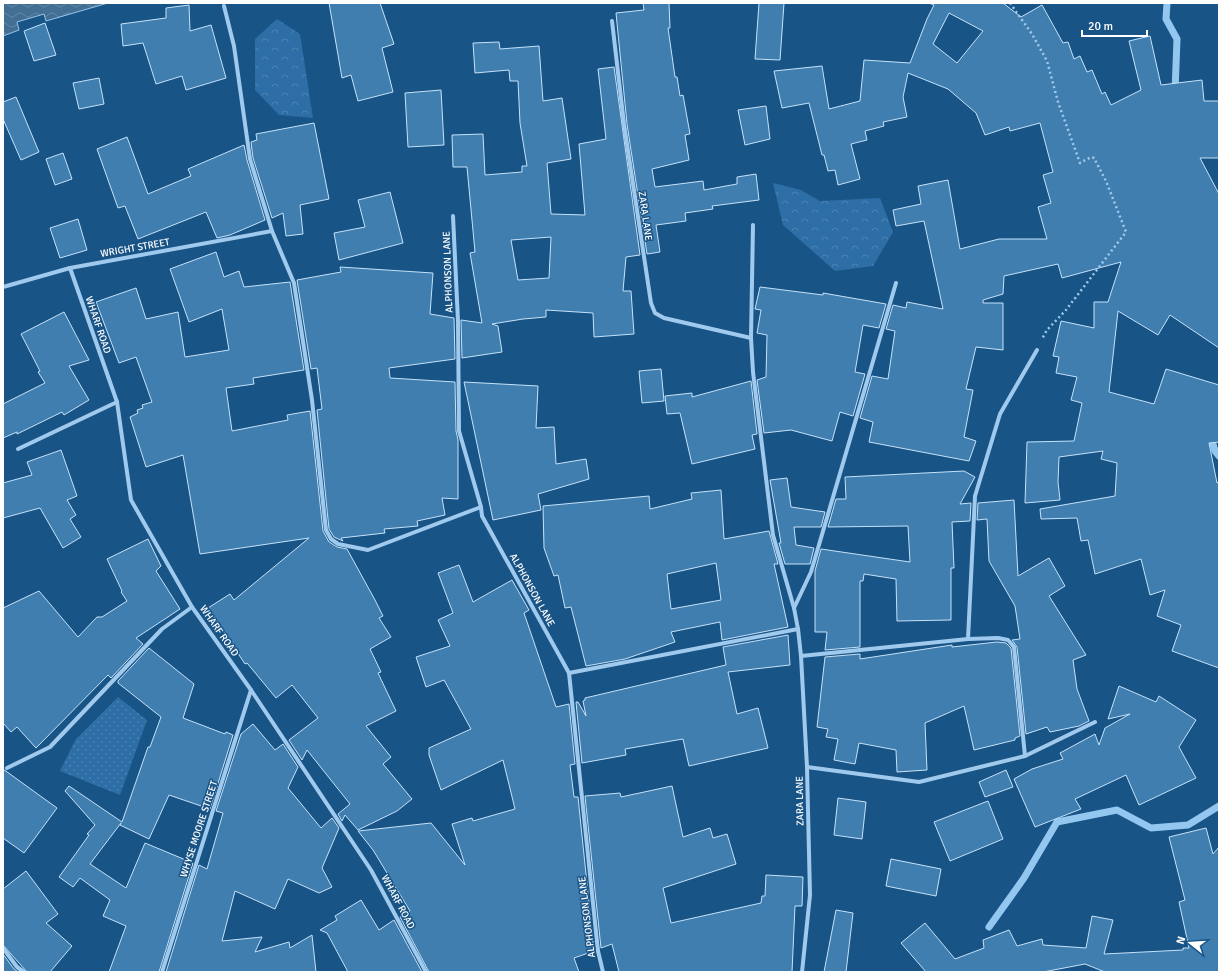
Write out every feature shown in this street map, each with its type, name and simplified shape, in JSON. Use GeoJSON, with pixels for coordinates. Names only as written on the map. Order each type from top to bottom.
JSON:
{"type":"FeatureCollection","features":[{"type":"Feature","properties":{"kind":"street"},"geometry":{"type":"LineString","coordinates":[[224,6],[234,46],[250,159],[272,231],[294,283],[312,400],[326,530],[331,539],[338,544],[368,550],[481,507]]}},
{"type":"Feature","properties":{"kind":"street","name":"ZARA LANE"},"geometry":{"type":"LineString","coordinates":[[612,21],[638,222],[651,303],[655,313],[664,318],[751,338]]}},
{"type":"Feature","properties":{"kind":"street","name":"ALPHONSON LANE"},"geometry":{"type":"LineString","coordinates":[[453,216],[458,321],[459,431],[481,507],[482,516],[569,673],[598,951],[603,972]]}},
{"type":"Feature","properties":{"kind":"street","name":"ZARA LANE"},"geometry":{"type":"LineString","coordinates":[[753,225],[751,338],[753,372],[773,535],[794,608],[801,656],[807,767],[810,895],[802,972]]}},
{"type":"Feature","properties":{"kind":"street","name":"WRIGHT STREET"},"geometry":{"type":"LineString","coordinates":[[3,287],[70,268],[272,231]]}},
{"type":"Feature","properties":{"kind":"street","name":"WHARF ROAD"},"geometry":{"type":"LineString","coordinates":[[70,268],[117,402],[131,500],[192,606],[251,690],[371,870],[426,972]]}},
{"type":"Feature","properties":{"kind":"street"},"geometry":{"type":"LineString","coordinates":[[794,608],[811,572],[896,283]]}},
{"type":"Feature","properties":{"kind":"street"},"geometry":{"type":"LineString","coordinates":[[968,639],[975,496],[1000,414],[1036,350]]}},
{"type":"Feature","properties":{"kind":"street"},"geometry":{"type":"LineString","coordinates":[[18,449],[117,402]]}},
{"type":"Feature","properties":{"kind":"street"},"geometry":{"type":"LineString","coordinates":[[7,768],[50,747],[162,629],[192,606]]}},
{"type":"Feature","properties":{"kind":"street"},"geometry":{"type":"LineString","coordinates":[[569,673],[798,629]]}},
{"type":"Feature","properties":{"kind":"street"},"geometry":{"type":"LineString","coordinates":[[801,656],[968,639],[998,638],[1008,640],[1014,647],[1025,756]]}},
{"type":"Feature","properties":{"kind":"street","name":"WHYSE MOORE STREET"},"geometry":{"type":"LineString","coordinates":[[162,972],[251,690]]}},
{"type":"Feature","properties":{"kind":"street"},"geometry":{"type":"LineString","coordinates":[[807,767],[919,782],[1025,756],[1095,722]]}},
{"type":"Feature","properties":{"kind":"street"},"geometry":{"type":"LineString","coordinates":[[3,948],[17,967],[24,972]]}},
{"type":"Feature","properties":{"kind":"path"},"geometry":{"type":"LineString","coordinates":[[1010,3],[1032,34],[1047,61],[1058,102],[1080,162],[1091,157],[1094,158],[1106,181],[1126,232],[1066,310],[1047,330],[1036,350]]}},
{"type":"Feature","properties":{"kind":"green space"},"geometry":{"type":"Polygon","coordinates":[[[277,19],[300,34],[313,118],[279,115],[255,90],[255,39],[277,19]]]}},
{"type":"Feature","properties":{"kind":"green space"},"geometry":{"type":"Polygon","coordinates":[[[773,183],[801,190],[820,201],[880,198],[893,232],[873,266],[835,271],[783,225],[773,183]]]}},
{"type":"Feature","properties":{"kind":"green space"},"geometry":{"type":"Polygon","coordinates":[[[118,697],[147,720],[120,795],[60,771],[76,739],[118,697]]]}},
{"type":"Feature","properties":{"kind":"water"},"geometry":{"type":"Polygon","coordinates":[[[3,3],[108,3],[46,21],[44,14],[17,22],[19,30],[3,36],[3,3]]]}},
{"type":"Feature","properties":{"kind":"building"},"geometry":{"type":"Polygon","coordinates":[[[329,3],[380,3],[394,44],[382,48],[393,92],[358,101],[351,75],[342,78],[329,3]]]}},
{"type":"Feature","properties":{"kind":"building"},"geometry":{"type":"Polygon","coordinates":[[[643,3],[669,3],[670,28],[668,28],[675,77],[677,77],[680,96],[683,95],[690,134],[685,135],[689,160],[652,169],[655,187],[703,181],[704,190],[737,184],[737,177],[756,174],[759,200],[712,206],[713,209],[685,213],[686,221],[656,225],[660,252],[647,254],[627,124],[616,13],[644,10],[643,3]]]}},
{"type":"Feature","properties":{"kind":"building"},"geometry":{"type":"Polygon","coordinates":[[[759,3],[784,3],[780,60],[755,59],[759,3]]]}},
{"type":"Feature","properties":{"kind":"building"},"geometry":{"type":"Polygon","coordinates":[[[929,3],[1003,3],[1021,17],[1042,5],[1063,43],[1068,42],[1074,59],[1080,56],[1087,72],[1092,70],[1102,94],[1105,92],[1111,105],[1141,90],[1129,41],[1150,36],[1161,85],[1202,80],[1204,101],[1219,101],[1219,158],[1200,158],[1219,194],[1219,348],[1170,315],[1158,335],[1118,311],[1109,392],[1154,404],[1166,369],[1219,385],[1219,442],[1209,443],[1217,483],[1219,482],[1219,668],[1172,651],[1181,625],[1157,616],[1165,590],[1150,595],[1141,559],[1095,574],[1088,540],[1081,541],[1077,518],[1041,519],[1040,509],[1115,496],[1117,463],[1101,459],[1103,451],[1059,457],[1058,482],[1060,500],[1025,503],[1027,442],[1074,441],[1082,403],[1071,400],[1077,377],[1056,373],[1059,357],[1053,356],[1061,321],[1094,328],[1094,302],[1108,302],[1121,262],[1062,278],[1058,264],[1004,276],[1003,294],[983,300],[983,303],[1003,303],[1003,350],[976,347],[966,389],[973,390],[964,437],[976,441],[969,461],[869,442],[873,422],[860,418],[872,376],[888,379],[895,331],[886,329],[893,305],[906,308],[907,302],[943,309],[924,221],[896,226],[893,210],[921,204],[918,186],[948,180],[960,249],[999,239],[1047,239],[1038,207],[1051,203],[1043,175],[1053,172],[1040,123],[1010,131],[1009,127],[985,135],[976,113],[948,89],[908,73],[903,97],[907,117],[883,122],[884,126],[865,131],[867,140],[851,144],[860,179],[838,185],[835,170],[828,171],[824,155],[822,155],[809,103],[782,108],[774,71],[822,66],[829,109],[860,101],[864,60],[910,63],[934,5],[929,3]],[[949,13],[933,44],[957,63],[983,31],[949,13]]]}},
{"type":"Feature","properties":{"kind":"building"},"geometry":{"type":"Polygon","coordinates":[[[189,5],[190,31],[211,25],[226,78],[186,90],[182,76],[156,84],[143,43],[123,46],[121,24],[166,18],[166,8],[189,5]]]}},
{"type":"Feature","properties":{"kind":"building"},"geometry":{"type":"Polygon","coordinates":[[[45,23],[56,55],[34,61],[24,31],[45,23]]]}},
{"type":"Feature","properties":{"kind":"building"},"geometry":{"type":"Polygon","coordinates":[[[499,42],[500,49],[539,46],[543,101],[562,98],[571,159],[547,163],[551,214],[585,215],[579,144],[606,139],[598,69],[614,67],[640,255],[626,257],[623,291],[631,291],[634,334],[594,337],[593,313],[546,310],[546,317],[492,324],[498,326],[502,352],[462,358],[461,320],[482,323],[470,253],[475,252],[467,167],[453,167],[452,135],[483,134],[485,175],[522,172],[522,166],[527,166],[520,123],[518,81],[510,81],[509,70],[475,73],[473,43],[499,42]],[[551,237],[511,240],[518,280],[549,278],[551,237]]]}},
{"type":"Feature","properties":{"kind":"building"},"geometry":{"type":"Polygon","coordinates":[[[99,78],[104,104],[79,109],[73,83],[99,78]]]}},
{"type":"Feature","properties":{"kind":"building"},"geometry":{"type":"Polygon","coordinates":[[[441,90],[444,145],[408,147],[405,93],[441,90]]]}},
{"type":"Feature","properties":{"kind":"building"},"geometry":{"type":"Polygon","coordinates":[[[16,97],[39,152],[21,160],[3,119],[3,102],[16,97]]]}},
{"type":"Feature","properties":{"kind":"building"},"geometry":{"type":"Polygon","coordinates":[[[766,106],[770,139],[745,145],[738,110],[766,106]]]}},
{"type":"Feature","properties":{"kind":"building"},"geometry":{"type":"Polygon","coordinates":[[[314,123],[329,199],[300,205],[303,234],[286,236],[283,213],[272,218],[253,158],[251,142],[257,140],[256,134],[314,123]]]}},
{"type":"Feature","properties":{"kind":"building"},"geometry":{"type":"Polygon","coordinates":[[[127,137],[148,194],[191,176],[188,169],[244,145],[265,220],[230,235],[217,238],[206,212],[138,239],[125,206],[118,208],[97,149],[127,137]]]}},
{"type":"Feature","properties":{"kind":"building"},"geometry":{"type":"Polygon","coordinates":[[[63,153],[72,179],[55,185],[46,159],[63,153]]]}},
{"type":"Feature","properties":{"kind":"building"},"geometry":{"type":"Polygon","coordinates":[[[390,192],[403,243],[339,260],[334,233],[365,227],[358,200],[390,192]]]}},
{"type":"Feature","properties":{"kind":"building"},"geometry":{"type":"Polygon","coordinates":[[[78,219],[87,250],[60,258],[50,228],[78,219]]]}},
{"type":"Feature","properties":{"kind":"building"},"geometry":{"type":"Polygon","coordinates":[[[216,252],[224,277],[239,271],[244,287],[290,282],[304,370],[253,378],[254,384],[226,388],[232,431],[288,420],[287,415],[310,411],[323,531],[329,542],[337,547],[347,549],[383,616],[379,618],[391,637],[370,649],[381,672],[378,673],[396,711],[366,726],[391,757],[383,764],[412,799],[397,811],[358,830],[345,815],[342,821],[338,814],[350,804],[307,750],[302,760],[289,740],[318,718],[292,685],[276,698],[247,663],[245,664],[208,608],[230,594],[234,600],[309,538],[200,554],[183,455],[146,467],[130,417],[138,413],[137,410],[143,408],[142,405],[152,402],[136,357],[119,363],[96,302],[136,288],[146,319],[178,312],[185,357],[229,350],[222,309],[189,322],[170,269],[216,252]]]}},
{"type":"Feature","properties":{"kind":"building"},"geometry":{"type":"Polygon","coordinates":[[[340,267],[433,273],[430,314],[454,318],[455,359],[389,368],[390,378],[455,382],[456,431],[458,440],[458,499],[442,498],[445,515],[417,521],[418,526],[384,529],[385,533],[341,538],[343,541],[334,537],[329,529],[317,410],[322,409],[317,368],[311,369],[297,280],[341,272],[340,267]]]}},
{"type":"Feature","properties":{"kind":"building"},"geometry":{"type":"Polygon","coordinates":[[[760,287],[823,295],[823,293],[886,304],[879,328],[863,325],[855,372],[865,374],[853,416],[840,412],[832,441],[791,430],[764,433],[757,380],[766,377],[767,335],[757,333],[761,310],[755,309],[760,287]]]}},
{"type":"Feature","properties":{"kind":"building"},"geometry":{"type":"Polygon","coordinates":[[[64,312],[89,360],[69,366],[89,400],[64,415],[62,412],[17,434],[17,432],[3,438],[3,404],[45,383],[38,372],[40,371],[21,334],[64,312]]]}},
{"type":"Feature","properties":{"kind":"building"},"geometry":{"type":"Polygon","coordinates":[[[661,369],[664,401],[642,403],[639,371],[661,369]]]}},
{"type":"Feature","properties":{"kind":"building"},"geometry":{"type":"Polygon","coordinates":[[[751,381],[757,434],[752,435],[755,449],[692,464],[680,413],[667,414],[665,396],[692,393],[692,397],[751,381]]]}},
{"type":"Feature","properties":{"kind":"building"},"geometry":{"type":"Polygon","coordinates":[[[464,382],[538,386],[536,428],[554,427],[556,464],[586,459],[589,479],[538,494],[541,510],[493,520],[464,382]]]}},
{"type":"Feature","properties":{"kind":"building"},"geometry":{"type":"Polygon","coordinates":[[[61,450],[77,496],[67,500],[76,515],[70,519],[81,537],[63,548],[40,508],[3,518],[3,483],[32,475],[27,462],[61,450]]]}},
{"type":"Feature","properties":{"kind":"building"},"geometry":{"type":"Polygon","coordinates":[[[964,471],[975,477],[960,504],[971,503],[970,521],[952,522],[954,568],[951,568],[951,620],[897,621],[896,579],[864,574],[863,581],[860,581],[860,647],[825,650],[827,632],[815,632],[815,571],[821,549],[910,562],[908,526],[828,527],[836,499],[846,499],[845,477],[964,471]]]}},
{"type":"Feature","properties":{"kind":"building"},"geometry":{"type":"Polygon","coordinates":[[[787,478],[791,507],[825,512],[821,527],[794,527],[796,545],[814,548],[810,564],[785,564],[779,543],[781,543],[770,480],[787,478]]]}},
{"type":"Feature","properties":{"kind":"building"},"geometry":{"type":"Polygon","coordinates":[[[721,490],[724,539],[769,531],[778,564],[774,564],[788,627],[722,640],[720,622],[671,632],[675,642],[625,659],[586,666],[571,607],[565,608],[558,575],[554,576],[544,548],[543,506],[649,496],[650,509],[692,499],[691,493],[721,490]],[[716,563],[667,574],[671,609],[721,600],[716,563]]]}},
{"type":"Feature","properties":{"kind":"building"},"geometry":{"type":"Polygon","coordinates":[[[1014,500],[1018,576],[1049,558],[1065,586],[1049,596],[1086,655],[1073,660],[1077,689],[1089,721],[1079,726],[1050,732],[1047,727],[1026,734],[1017,647],[1012,640],[1020,639],[1015,606],[989,561],[987,519],[977,520],[978,503],[1014,500]]]}},
{"type":"Feature","properties":{"kind":"building"},"geometry":{"type":"Polygon","coordinates":[[[148,539],[161,566],[156,571],[180,609],[136,638],[143,644],[111,678],[108,675],[36,748],[17,727],[11,732],[3,723],[3,608],[39,591],[78,637],[97,617],[102,617],[127,601],[121,592],[122,591],[107,559],[148,539]]]}},
{"type":"Feature","properties":{"kind":"building"},"geometry":{"type":"Polygon","coordinates":[[[459,565],[473,602],[512,580],[529,610],[524,613],[556,707],[569,704],[575,764],[570,765],[574,797],[578,797],[594,951],[574,958],[579,972],[429,972],[400,917],[410,911],[373,850],[358,831],[431,823],[465,865],[452,824],[472,818],[473,821],[515,809],[503,760],[441,790],[429,755],[429,748],[471,729],[444,680],[426,687],[416,657],[450,646],[438,620],[453,613],[438,573],[459,565]]]}},
{"type":"Feature","properties":{"kind":"building"},"geometry":{"type":"Polygon","coordinates":[[[788,635],[790,665],[728,672],[737,714],[758,708],[768,748],[689,766],[683,739],[625,749],[626,755],[582,763],[576,702],[578,702],[586,716],[583,701],[585,698],[726,665],[723,647],[788,635]]]}},
{"type":"Feature","properties":{"kind":"building"},"geometry":{"type":"Polygon","coordinates":[[[997,642],[1006,643],[1011,648],[1020,736],[1015,738],[1015,740],[974,750],[964,706],[925,723],[927,770],[897,772],[896,750],[859,743],[855,764],[834,760],[838,739],[826,737],[828,729],[817,727],[825,657],[860,654],[860,659],[952,645],[952,647],[997,642]]]}},
{"type":"Feature","properties":{"kind":"building"},"geometry":{"type":"Polygon","coordinates":[[[149,648],[194,684],[183,718],[225,734],[226,732],[233,735],[210,809],[169,795],[149,839],[120,825],[121,823],[90,864],[126,888],[145,843],[193,863],[159,972],[109,972],[126,926],[103,916],[110,900],[80,878],[73,887],[59,877],[89,835],[87,834],[95,825],[65,791],[69,786],[122,822],[148,747],[150,747],[161,717],[118,683],[118,681],[149,648]]]}},
{"type":"Feature","properties":{"kind":"building"},"geometry":{"type":"Polygon","coordinates":[[[1119,686],[1156,702],[1159,696],[1196,720],[1179,747],[1196,778],[1139,805],[1126,775],[1075,799],[1081,809],[1035,827],[1014,779],[1032,769],[1063,759],[1060,753],[1095,734],[1099,745],[1105,728],[1130,714],[1108,719],[1119,686]]]}},
{"type":"Feature","properties":{"kind":"building"},"geometry":{"type":"Polygon","coordinates":[[[253,724],[275,750],[283,744],[298,767],[288,788],[321,828],[332,818],[339,828],[322,868],[332,887],[319,893],[288,879],[275,909],[235,891],[222,941],[262,937],[255,952],[289,942],[290,948],[312,935],[316,972],[166,972],[199,865],[207,869],[223,813],[216,811],[241,734],[253,724]]]}},
{"type":"Feature","properties":{"kind":"building"},"geometry":{"type":"Polygon","coordinates":[[[3,769],[57,808],[24,853],[3,838],[3,769]]]}},
{"type":"Feature","properties":{"kind":"building"},"geometry":{"type":"Polygon","coordinates":[[[1006,770],[1013,787],[985,797],[979,782],[1006,770]]]}},
{"type":"Feature","properties":{"kind":"building"},"geometry":{"type":"Polygon","coordinates":[[[672,786],[683,837],[710,828],[713,838],[727,834],[736,864],[663,888],[671,923],[761,903],[762,896],[765,896],[766,875],[803,877],[802,906],[795,906],[792,972],[619,972],[612,944],[601,948],[585,796],[620,793],[621,797],[672,786]]]}},
{"type":"Feature","properties":{"kind":"building"},"geometry":{"type":"Polygon","coordinates":[[[838,798],[866,802],[862,839],[834,835],[838,798]]]}},
{"type":"Feature","properties":{"kind":"building"},"geometry":{"type":"Polygon","coordinates":[[[988,801],[1003,839],[950,861],[934,822],[988,801]]]}},
{"type":"Feature","properties":{"kind":"building"},"geometry":{"type":"Polygon","coordinates":[[[1206,828],[1213,854],[1219,847],[1219,972],[1105,972],[1085,964],[1043,972],[926,972],[901,943],[925,923],[955,959],[984,948],[983,940],[1009,930],[1017,946],[1042,939],[1043,945],[1086,948],[1092,916],[1113,920],[1104,954],[1183,950],[1183,948],[1189,948],[1179,902],[1185,900],[1169,837],[1206,828]]]}},
{"type":"Feature","properties":{"kind":"building"},"geometry":{"type":"Polygon","coordinates":[[[891,859],[941,869],[936,896],[886,886],[891,859]]]}},
{"type":"Feature","properties":{"kind":"building"},"geometry":{"type":"Polygon","coordinates":[[[26,871],[58,914],[46,923],[72,946],[50,972],[27,972],[3,945],[3,889],[26,871]]]}},
{"type":"Feature","properties":{"kind":"building"},"geometry":{"type":"Polygon","coordinates":[[[361,900],[379,930],[394,920],[422,972],[348,972],[327,933],[320,930],[337,920],[335,916],[361,900]]]}},
{"type":"Feature","properties":{"kind":"building"},"geometry":{"type":"Polygon","coordinates":[[[836,910],[853,913],[846,972],[824,972],[836,910]]]}},
{"type":"Feature","properties":{"kind":"building"},"geometry":{"type":"Polygon","coordinates":[[[3,954],[14,969],[18,972],[3,972],[3,954]]]}},
{"type":"Feature","properties":{"kind":"waterway"},"geometry":{"type":"LineString","coordinates":[[1167,3],[1166,19],[1177,39],[1175,92]]}},
{"type":"Feature","properties":{"kind":"waterway"},"geometry":{"type":"LineString","coordinates":[[1210,434],[1215,451],[1219,456]]}},
{"type":"Feature","properties":{"kind":"waterway"},"geometry":{"type":"LineString","coordinates":[[989,927],[1024,878],[1057,822],[1117,810],[1151,828],[1188,825],[1219,806]]}}]}
